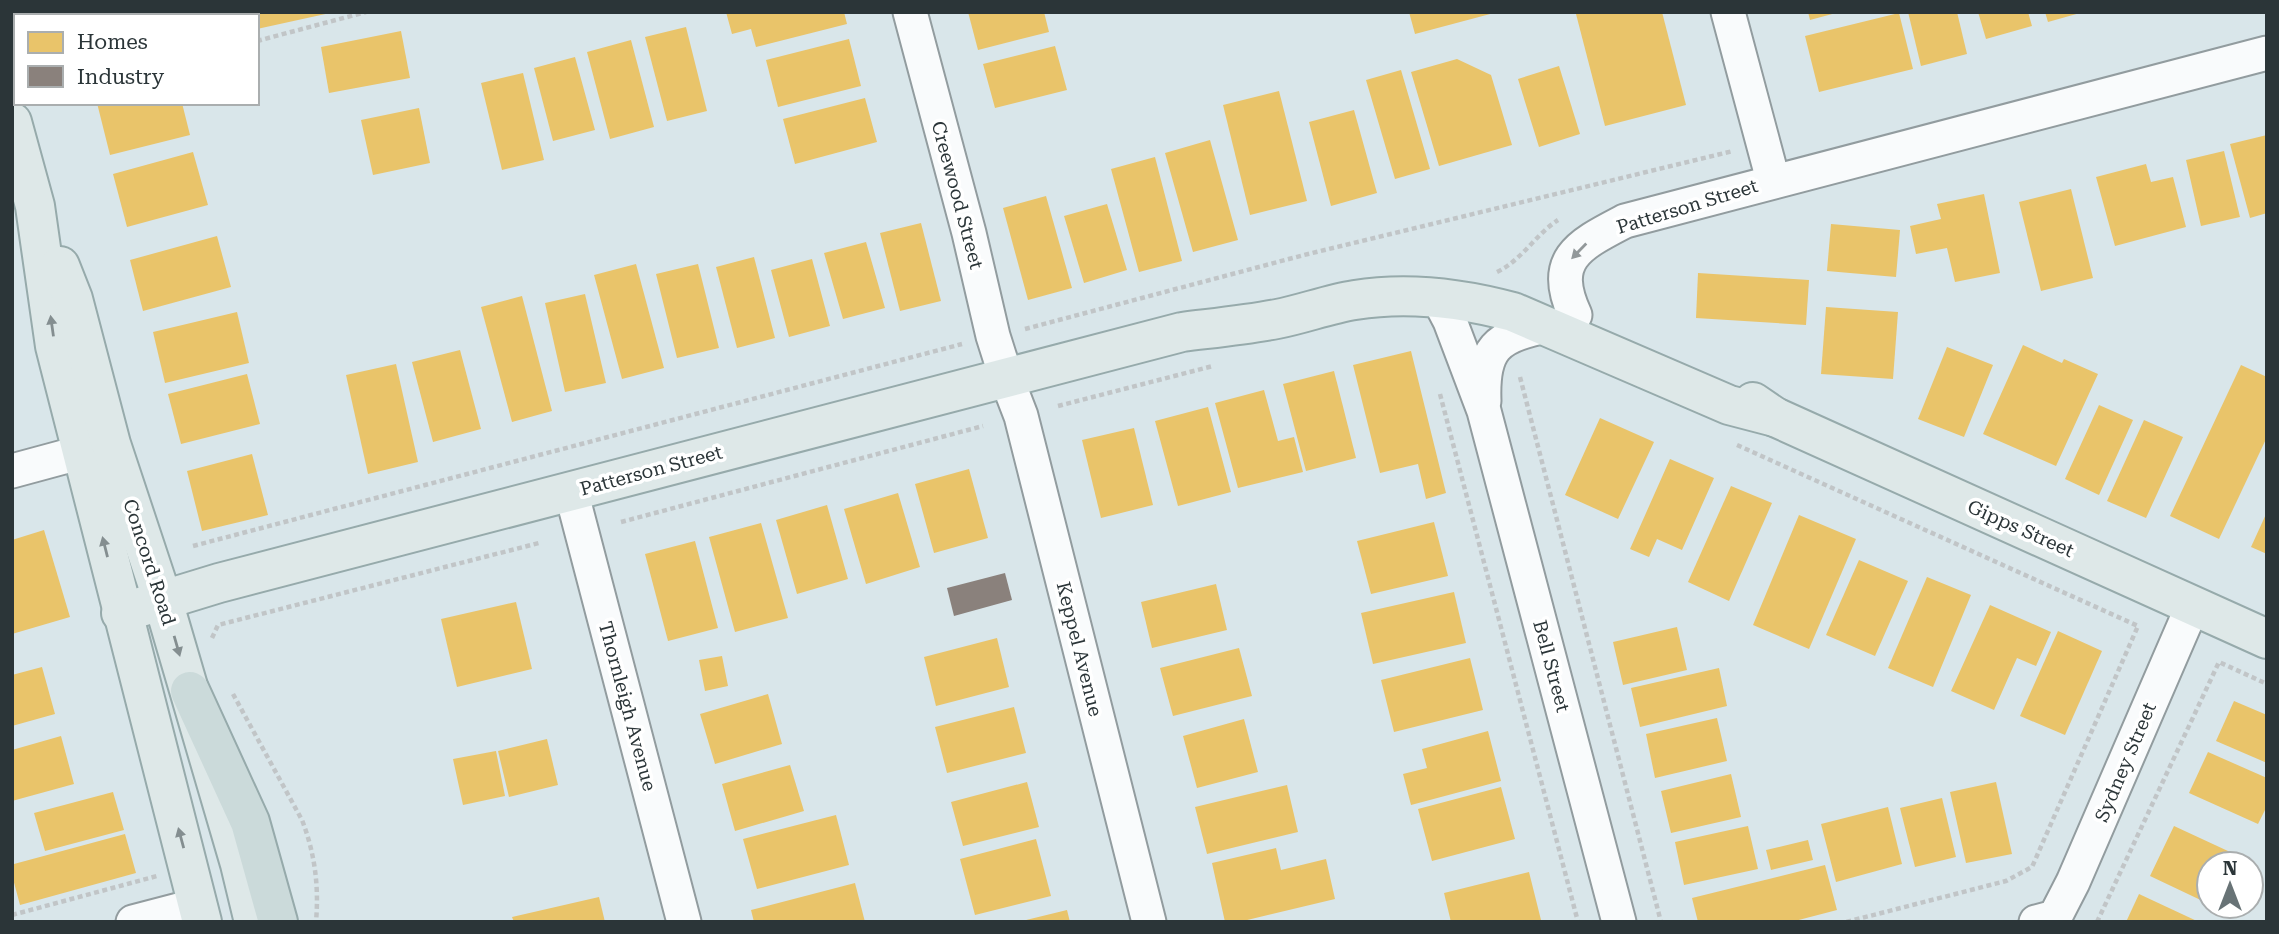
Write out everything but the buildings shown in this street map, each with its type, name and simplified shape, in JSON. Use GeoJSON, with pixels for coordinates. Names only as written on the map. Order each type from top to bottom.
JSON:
{"type":"FeatureCollection","features":[{"type":"Feature","properties":{"kind":"highway"},"geometry":{"type":"LineString","coordinates":[[190,691],[250,822],[278,922]]}},
{"type":"Feature","properties":{"kind":"main road","name":"Concord Road"},"geometry":{"type":"LineString","coordinates":[[12,122],[35,206],[55,346],[163,601],[254,922]]}},
{"type":"Feature","properties":{"kind":"main road","name":"Patterson Street"},"geometry":{"type":"LineString","coordinates":[[1182,332],[1272,297],[1381,273],[1416,271],[1452,273],[1520,290],[1561,321]]}},
{"type":"Feature","properties":{"kind":"main road","name":"Patterson Street"},"geometry":{"type":"LineString","coordinates":[[121,613],[219,583],[1182,332],[1275,319],[1354,300],[1393,296],[1437,296],[1561,321]]}},
{"type":"Feature","properties":{"kind":"main road","name":"Gipps Street"},"geometry":{"type":"LineString","coordinates":[[1561,321],[1729,405],[1775,417],[2267,639]]}},
{"type":"Feature","properties":{"kind":"main road","name":"Concord Road"},"geometry":{"type":"LineString","coordinates":[[97,447],[121,613],[200,913]]}},
{"type":"Feature","properties":{"kind":"street","name":"Creewood Street"},"geometry":{"type":"LineString","coordinates":[[910,12],[969,233],[993,336],[1006,377]]}},
{"type":"Feature","properties":{"kind":"street"},"geometry":{"type":"LineString","coordinates":[[1728,12],[1773,180]]}},
{"type":"Feature","properties":{"kind":"street","name":"Patterson Street"},"geometry":{"type":"LineString","coordinates":[[1561,321],[1569,300],[1564,278],[1569,262],[1580,247],[1625,221],[1773,180],[2267,53]]}},
{"type":"Feature","properties":{"kind":"street","name":"Bell Street"},"geometry":{"type":"LineString","coordinates":[[1437,296],[1450,321],[1484,411],[1619,922]]}},
{"type":"Feature","properties":{"kind":"street","name":"Bell Street"},"geometry":{"type":"LineString","coordinates":[[1484,411],[1483,375],[1500,342],[1518,332],[1561,321]]}},
{"type":"Feature","properties":{"kind":"street","name":"Keppel Avenue"},"geometry":{"type":"LineString","coordinates":[[1006,377],[1025,429],[1149,922]]}},
{"type":"Feature","properties":{"kind":"street"},"geometry":{"type":"LineString","coordinates":[[12,471],[97,447]]}},
{"type":"Feature","properties":{"kind":"street","name":"Thornleigh Avenue"},"geometry":{"type":"LineString","coordinates":[[571,491],[684,922]]}},
{"type":"Feature","properties":{"kind":"street","name":"Sydney Street"},"geometry":{"type":"LineString","coordinates":[[2049,920],[2073,882],[2193,605]]}},
{"type":"Feature","properties":{"kind":"street"},"geometry":{"type":"LineString","coordinates":[[135,921],[200,913]]}},
{"type":"Feature","properties":{"kind":"path"},"geometry":{"type":"LineString","coordinates":[[259,40],[366,12]]}},
{"type":"Feature","properties":{"kind":"path"},"geometry":{"type":"LineString","coordinates":[[192,546],[1304,255],[1740,149]]}},
{"type":"Feature","properties":{"kind":"path"},"geometry":{"type":"LineString","coordinates":[[1484,279],[1518,259],[1534,239],[1558,220]]}},
{"type":"Feature","properties":{"kind":"path"},"geometry":{"type":"LineString","coordinates":[[1519,372],[1661,922]]}},
{"type":"Feature","properties":{"kind":"path"},"geometry":{"type":"LineString","coordinates":[[1438,384],[1578,922]]}},
{"type":"Feature","properties":{"kind":"path"},"geometry":{"type":"LineString","coordinates":[[621,522],[983,426]]}},
{"type":"Feature","properties":{"kind":"path"},"geometry":{"type":"LineString","coordinates":[[1734,444],[2138,626],[2032,867],[2007,881],[1846,922]]}},
{"type":"Feature","properties":{"kind":"path"},"geometry":{"type":"LineString","coordinates":[[213,649],[212,636],[218,625],[539,543]]}},
{"type":"Feature","properties":{"kind":"path"},"geometry":{"type":"LineString","coordinates":[[2097,922],[2219,662],[2267,684]]}},
{"type":"Feature","properties":{"kind":"path"},"geometry":{"type":"LineString","coordinates":[[229,688],[307,831],[317,883],[316,922]]}},
{"type":"Feature","properties":{"kind":"path"},"geometry":{"type":"LineString","coordinates":[[12,915],[166,873]]}}]}
